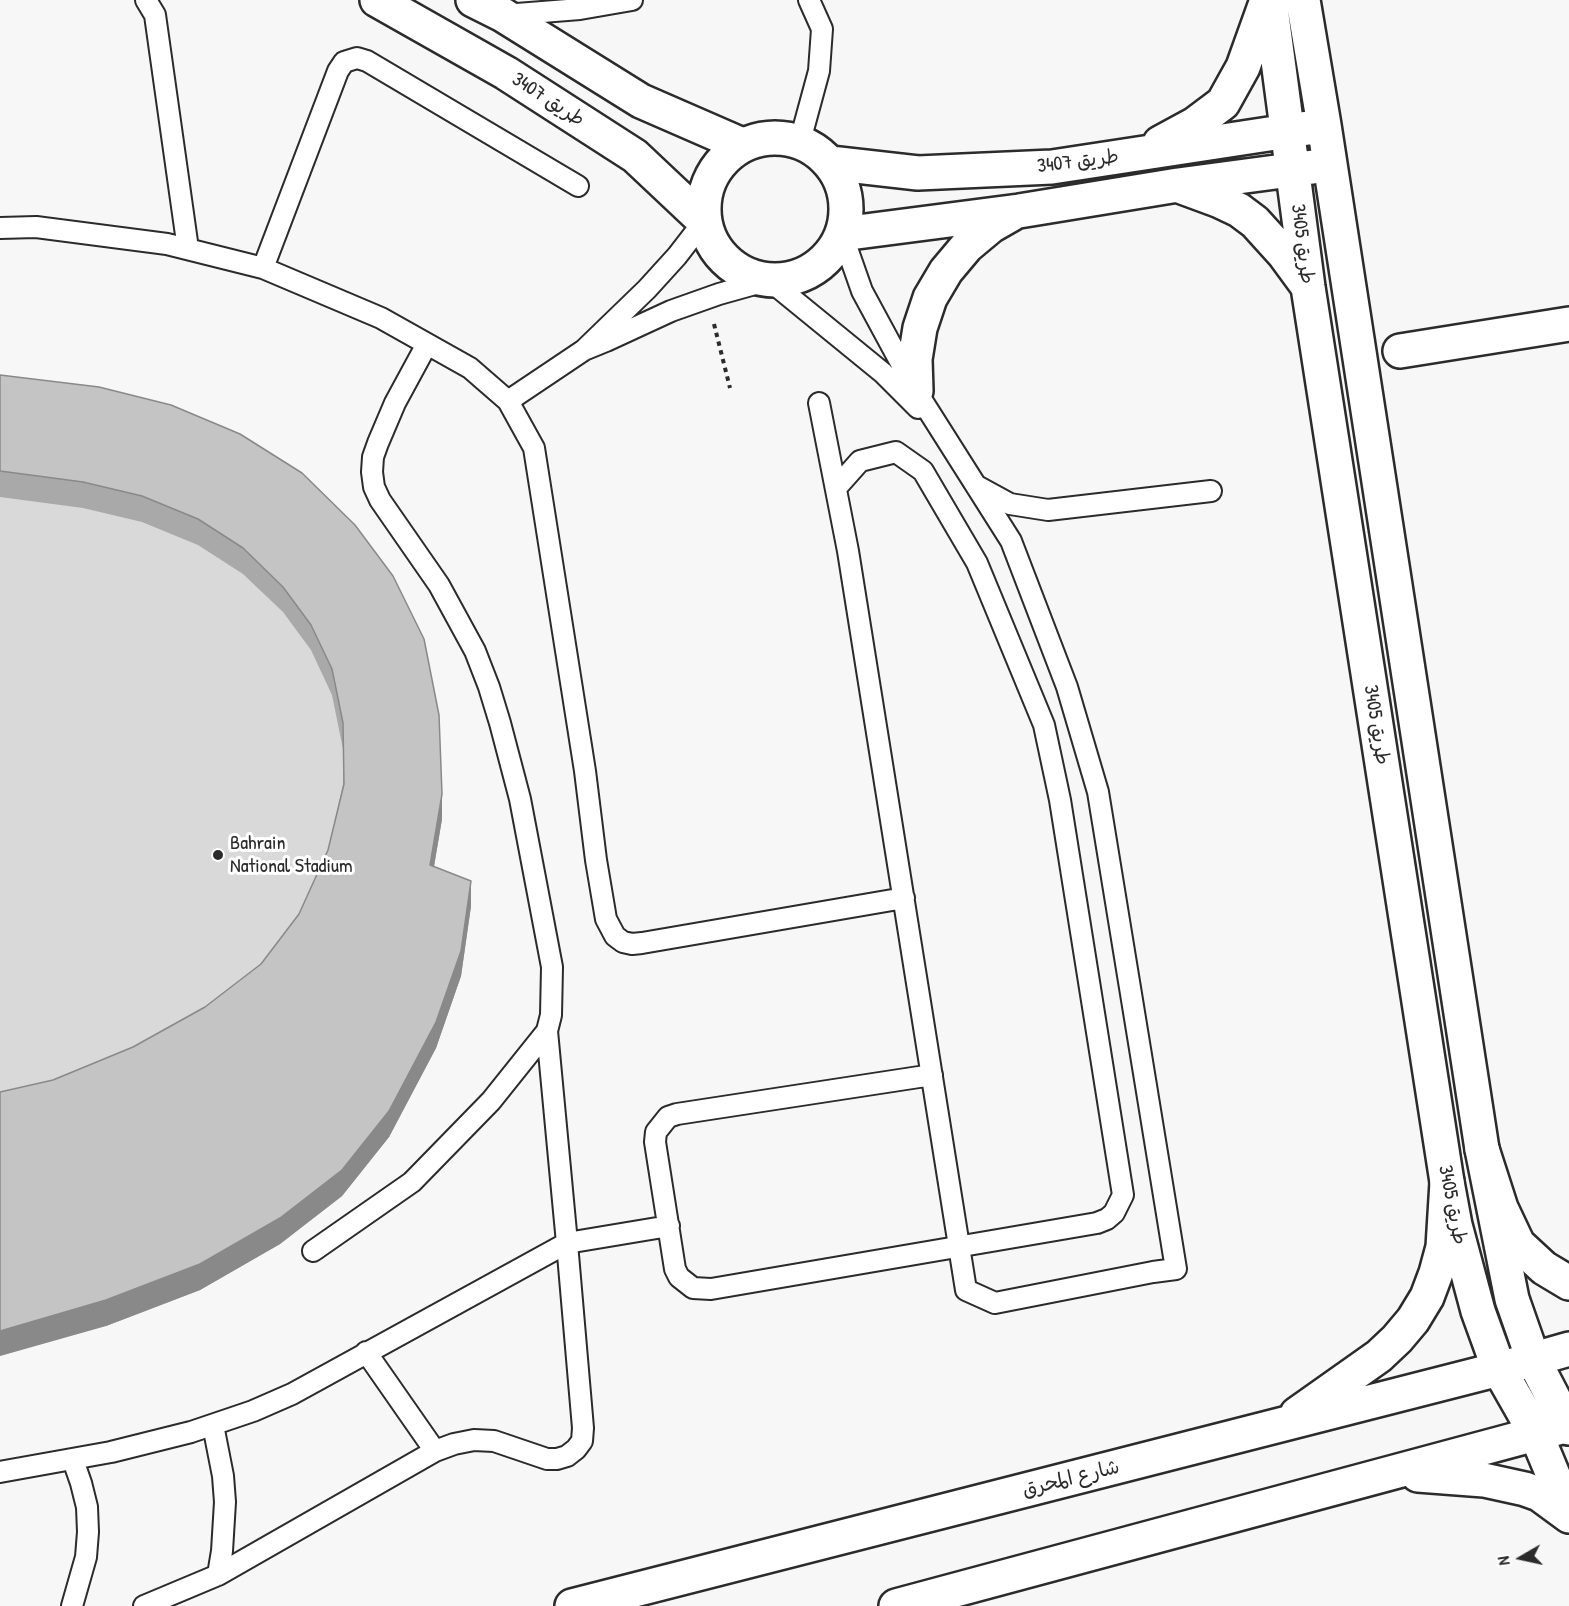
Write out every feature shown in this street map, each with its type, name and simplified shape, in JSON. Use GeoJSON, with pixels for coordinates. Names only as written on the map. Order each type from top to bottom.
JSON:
{"type":"FeatureCollection","features":[{"type":"Feature","properties":{"kind":"street","name":"طريق 3407"},"geometry":{"type":"LineString","coordinates":[[377,0],[506,73],[635,156],[705,221]]}},
{"type":"Feature","properties":{"kind":"street"},"geometry":{"type":"LineString","coordinates":[[473,0],[503,15],[641,100],[742,145]]}},
{"type":"Feature","properties":{"kind":"street"},"geometry":{"type":"LineString","coordinates":[[1137,154],[1195,124],[1223,103],[1243,67],[1269,0]]}},
{"type":"Feature","properties":{"kind":"street","name":"طريق 3405"},"geometry":{"type":"LineString","coordinates":[[1269,0],[1308,287],[1447,1182],[1466,1268],[1478,1311],[1499,1369],[1536,1434],[1569,1514]]}},
{"type":"Feature","properties":{"kind":"street","name":"طريق 3405"},"geometry":{"type":"LineString","coordinates":[[1303,0],[1482,1149],[1512,1299],[1533,1359],[1569,1426]]}},
{"type":"Feature","properties":{"kind":"street","name":"طريق 3407"},"geometry":{"type":"LineString","coordinates":[[830,163],[918,173],[1052,167],[1324,125]]}},
{"type":"Feature","properties":{"kind":"street"},"geometry":{"type":"LineString","coordinates":[[782,137],[800,141],[816,150],[830,163],[838,175],[847,204],[842,234],[834,250],[821,264],[805,275],[787,280],[769,280],[750,276],[734,268],[720,255],[710,239],[705,221],[704,198],[711,177],[724,159],[742,145],[763,138],[782,137]]}},
{"type":"Feature","properties":{"kind":"street","name":"طريق 3407"},"geometry":{"type":"LineString","coordinates":[[842,234],[1019,211],[1329,164]]}},
{"type":"Feature","properties":{"kind":"street"},"geometry":{"type":"LineString","coordinates":[[1178,186],[1220,201],[1239,210],[1255,222],[1284,254],[1308,287]]}},
{"type":"Feature","properties":{"kind":"street"},"geometry":{"type":"LineString","coordinates":[[916,391],[915,359],[920,328],[930,298],[946,271],[967,246],[991,226],[1019,211]]}},
{"type":"Feature","properties":{"kind":"street"},"geometry":{"type":"LineString","coordinates":[[1400,351],[1569,324]]}},
{"type":"Feature","properties":{"kind":"street"},"geometry":{"type":"LineString","coordinates":[[1482,1149],[1501,1208],[1518,1244],[1544,1269],[1569,1283]]}},
{"type":"Feature","properties":{"kind":"street"},"geometry":{"type":"LineString","coordinates":[[1281,1425],[1379,1356],[1413,1320],[1427,1298],[1441,1256],[1447,1182]]}},
{"type":"Feature","properties":{"kind":"street","name":"شارع المحرق"},"geometry":{"type":"LineString","coordinates":[[572,1606],[1499,1369],[1569,1348]]}},
{"type":"Feature","properties":{"kind":"street"},"geometry":{"type":"LineString","coordinates":[[896,1606],[1569,1426]]}},
{"type":"Feature","properties":{"kind":"street"},"geometry":{"type":"LineString","coordinates":[[1395,1473],[1484,1480],[1525,1489],[1539,1494],[1569,1514]]}},
{"type":"Feature","properties":{"kind":"lane"},"geometry":{"type":"LineString","coordinates":[[146,0],[155,15],[188,249]]}},
{"type":"Feature","properties":{"kind":"lane"},"geometry":{"type":"LineString","coordinates":[[503,15],[580,9],[632,0]]}},
{"type":"Feature","properties":{"kind":"lane"},"geometry":{"type":"LineString","coordinates":[[800,141],[819,71],[822,29],[809,0]]}},
{"type":"Feature","properties":{"kind":"lane"},"geometry":{"type":"LineString","coordinates":[[263,268],[338,71],[344,62],[357,58],[367,61],[579,186]]}},
{"type":"Feature","properties":{"kind":"lane"},"geometry":{"type":"LineString","coordinates":[[508,401],[584,350],[647,289],[705,221]]}},
{"type":"Feature","properties":{"kind":"lane"},"geometry":{"type":"LineString","coordinates":[[0,228],[36,226],[167,244],[263,268],[381,318],[470,368],[508,401],[534,448],[585,771],[596,860],[609,928],[623,942],[632,944],[904,898]]}},
{"type":"Feature","properties":{"kind":"lane"},"geometry":{"type":"LineString","coordinates":[[819,403],[836,488],[904,898],[966,1290],[995,1303],[1176,1269],[1098,792],[1067,687],[1011,541],[916,391],[862,291],[842,234]]}},
{"type":"Feature","properties":{"kind":"lane"},"geometry":{"type":"LineString","coordinates":[[584,350],[670,311],[769,280],[884,373],[939,429]]}},
{"type":"Feature","properties":{"kind":"lane"},"geometry":{"type":"LineString","coordinates":[[144,1606],[218,1575],[435,1450],[464,1442],[494,1441],[547,1459],[557,1459],[567,1456],[582,1441],[582,1416],[547,1031],[551,1015],[552,967],[520,799],[489,687],[458,618],[439,585],[380,500],[374,487],[372,472],[378,443],[395,403],[427,344]]}},
{"type":"Feature","properties":{"kind":"lane"},"geometry":{"type":"LineString","coordinates":[[836,488],[860,460],[897,452],[922,471],[977,562],[1044,725],[1060,800],[1123,1195],[1114,1213],[1097,1223],[702,1290],[679,1277],[675,1269],[655,1142],[656,1132],[668,1117],[932,1075]]}},
{"type":"Feature","properties":{"kind":"lane"},"geometry":{"type":"LineString","coordinates":[[975,485],[1010,504],[1048,510],[1211,491]]}},
{"type":"Feature","properties":{"kind":"lane"},"geometry":{"type":"LineString","coordinates":[[313,1251],[412,1182],[491,1101],[547,1031]]}},
{"type":"Feature","properties":{"kind":"lane"},"geometry":{"type":"LineString","coordinates":[[0,1472],[73,1460],[191,1432],[253,1411],[292,1394],[567,1243],[668,1220]]}},
{"type":"Feature","properties":{"kind":"lane"},"geometry":{"type":"LineString","coordinates":[[366,1352],[435,1450]]}},
{"type":"Feature","properties":{"kind":"lane"},"geometry":{"type":"LineString","coordinates":[[213,1425],[219,1450],[225,1502],[218,1575]]}},
{"type":"Feature","properties":{"kind":"lane"},"geometry":{"type":"LineString","coordinates":[[72,1606],[86,1557],[88,1532],[87,1507],[73,1460]]}},
{"type":"Feature","properties":{"kind":"shaded area","name":"Bahrain National Stadium"},"geometry":{"type":"Polygon","coordinates":[[[0,401],[99,413],[439,740],[442,819],[430,890],[471,906],[461,976],[436,1048],[389,1137],[342,1196],[280,1244],[200,1290],[106,1326],[0,1356],[0,401]]]}},
{"type":"Feature","properties":{"kind":"building"},"geometry":{"type":"Polygon","coordinates":[[[0,375],[99,387],[171,405],[240,434],[302,473],[355,525],[393,576],[424,639],[439,715],[442,794],[430,865],[471,881],[461,951],[436,1022],[389,1111],[342,1170],[280,1218],[200,1264],[106,1300],[0,1331],[0,1092],[53,1080],[133,1047],[205,1007],[261,964],[299,914],[328,850],[344,784],[343,723],[332,669],[311,625],[283,587],[243,548],[198,519],[142,496],[83,482],[0,471],[0,375]]]}},
{"type":"Feature","properties":{"kind":"place","name":"Bahrain National Stadium"},"geometry":{"type":"Point","coordinates":[218,855]}}]}
